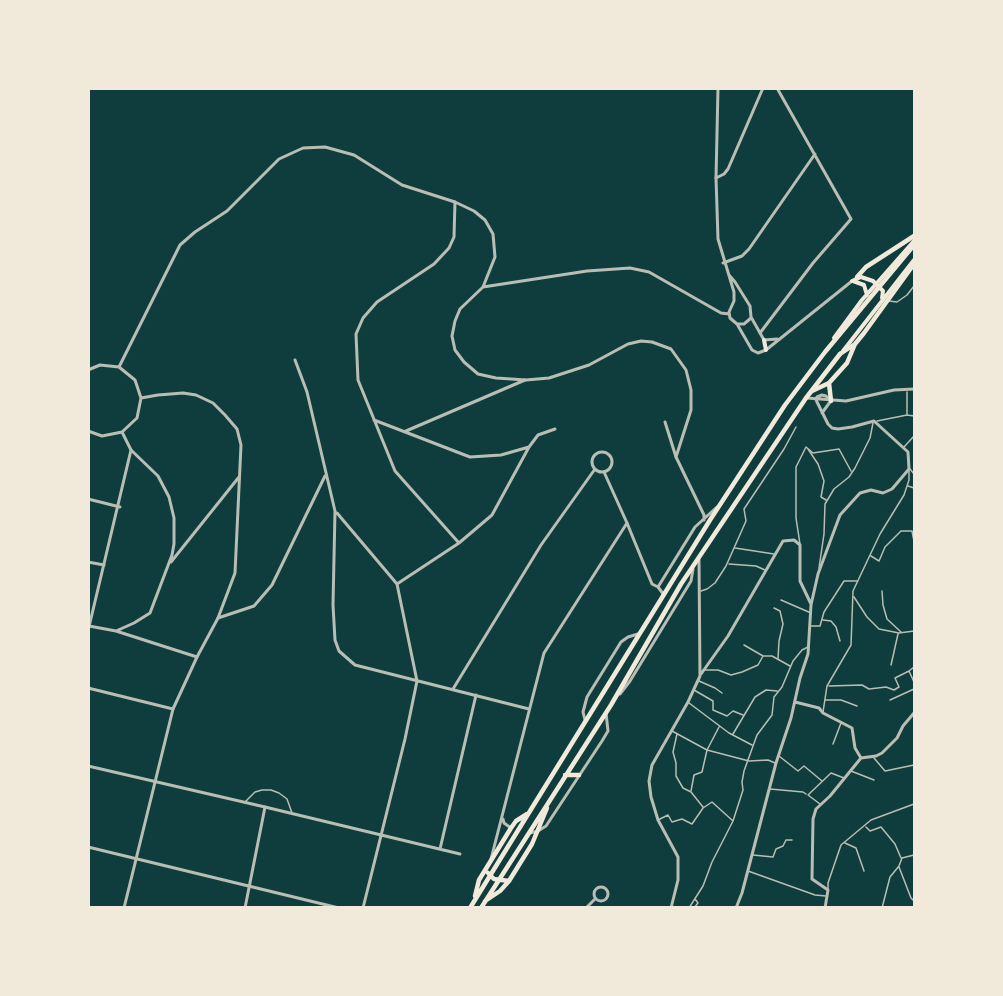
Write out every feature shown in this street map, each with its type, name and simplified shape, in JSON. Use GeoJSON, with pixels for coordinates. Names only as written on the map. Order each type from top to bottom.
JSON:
{"type":"FeatureCollection","features":[{"type":"Feature","properties":{"kind":"main road"},"geometry":{"type":"LineString","coordinates":[[854,279],[866,267],[915,236]]}},
{"type":"Feature","properties":{"kind":"main road"},"geometry":{"type":"LineString","coordinates":[[482,905],[606,713],[697,563],[806,398],[840,354],[849,330],[867,295],[915,243]]}},
{"type":"Feature","properties":{"kind":"main road"},"geometry":{"type":"LineString","coordinates":[[812,391],[829,383],[850,357],[855,344],[915,262]]}},
{"type":"Feature","properties":{"kind":"main road"},"geometry":{"type":"LineString","coordinates":[[472,905],[639,634],[785,405],[825,352],[881,303],[915,262]]}},
{"type":"Feature","properties":{"kind":"main road"},"geometry":{"type":"LineString","coordinates":[[854,279],[866,278],[878,285],[883,296],[881,303]]}},
{"type":"Feature","properties":{"kind":"main road"},"geometry":{"type":"LineString","coordinates":[[854,279],[864,285],[867,295]]}},
{"type":"Feature","properties":{"kind":"main road"},"geometry":{"type":"LineString","coordinates":[[849,330],[878,285]]}},
{"type":"Feature","properties":{"kind":"main road"},"geometry":{"type":"LineString","coordinates":[[764,340],[765,350]]}},
{"type":"Feature","properties":{"kind":"main road"},"geometry":{"type":"LineString","coordinates":[[840,354],[855,344]]}},
{"type":"Feature","properties":{"kind":"main road"},"geometry":{"type":"LineString","coordinates":[[829,383],[831,401]]}},
{"type":"Feature","properties":{"kind":"main road"},"geometry":{"type":"LineString","coordinates":[[565,775],[579,775]]}},
{"type":"Feature","properties":{"kind":"main road"},"geometry":{"type":"LineString","coordinates":[[482,905],[509,881],[532,844],[551,797]]}},
{"type":"Feature","properties":{"kind":"main road"},"geometry":{"type":"LineString","coordinates":[[472,905],[479,880],[516,821],[529,812]]}},
{"type":"Feature","properties":{"kind":"main road"},"geometry":{"type":"LineString","coordinates":[[511,828],[519,828],[528,833],[532,844]]}},
{"type":"Feature","properties":{"kind":"main road"},"geometry":{"type":"LineString","coordinates":[[489,864],[489,874]]}},
{"type":"Feature","properties":{"kind":"main road"},"geometry":{"type":"LineString","coordinates":[[489,874],[498,880],[509,881]]}},
{"type":"Feature","properties":{"kind":"street"},"geometry":{"type":"LineString","coordinates":[[718,88],[716,178],[718,239],[723,263],[734,292],[729,314],[753,351],[760,353],[765,350],[854,279]]}},
{"type":"Feature","properties":{"kind":"street"},"geometry":{"type":"LineString","coordinates":[[716,178],[728,169],[763,88]]}},
{"type":"Feature","properties":{"kind":"street"},"geometry":{"type":"LineString","coordinates":[[760,333],[813,263],[851,219],[777,88]]}},
{"type":"Feature","properties":{"kind":"street"},"geometry":{"type":"LineString","coordinates":[[119,368],[180,245],[227,211],[279,159],[303,147],[325,147],[354,155],[402,185],[455,202],[485,220],[493,234],[495,257],[483,287],[460,309],[452,336],[455,350],[464,362],[478,374],[526,380],[549,378],[589,365],[628,344],[641,341],[664,345],[671,349],[686,370],[691,390],[691,410],[676,457]]}},
{"type":"Feature","properties":{"kind":"street"},"geometry":{"type":"LineString","coordinates":[[723,263],[742,256],[749,249],[814,154]]}},
{"type":"Feature","properties":{"kind":"street"},"geometry":{"type":"LineString","coordinates":[[455,202],[454,237],[449,248],[434,264],[377,302],[363,318],[356,334],[358,380],[395,471],[459,543]]}},
{"type":"Feature","properties":{"kind":"street"},"geometry":{"type":"LineString","coordinates":[[483,287],[586,271],[630,268],[649,272],[721,313],[729,314]]}},
{"type":"Feature","properties":{"kind":"street"},"geometry":{"type":"LineString","coordinates":[[728,274],[751,309],[751,317],[764,340],[779,338]]}},
{"type":"Feature","properties":{"kind":"street"},"geometry":{"type":"LineString","coordinates":[[733,304],[740,302],[747,304]]}},
{"type":"Feature","properties":{"kind":"street"},"geometry":{"type":"LineString","coordinates":[[737,324],[747,322],[751,317]]}},
{"type":"Feature","properties":{"kind":"street"},"geometry":{"type":"LineString","coordinates":[[295,360],[307,392],[335,511],[333,605],[335,640],[339,651],[355,665],[529,709]]}},
{"type":"Feature","properties":{"kind":"street"},"geometry":{"type":"LineString","coordinates":[[88,431],[102,436],[122,432],[137,418],[141,398],[135,380],[119,368],[110,365],[89,369]]}},
{"type":"Feature","properties":{"kind":"street"},"geometry":{"type":"LineString","coordinates":[[406,431],[526,380]]}},
{"type":"Feature","properties":{"kind":"street"},"geometry":{"type":"LineString","coordinates":[[816,400],[822,395],[831,401],[857,400],[882,392],[915,389]]}},
{"type":"Feature","properties":{"kind":"street"},"geometry":{"type":"LineString","coordinates":[[124,908],[173,710],[218,618],[235,573],[241,446],[237,429],[213,403],[196,395],[183,393],[141,398]]}},
{"type":"Feature","properties":{"kind":"street"},"geometry":{"type":"LineString","coordinates":[[806,398],[816,400]]}},
{"type":"Feature","properties":{"kind":"street"},"geometry":{"type":"LineString","coordinates":[[736,908],[795,702],[808,647],[811,606],[818,574],[840,515],[860,492],[871,490],[883,493],[892,489],[909,469],[908,452],[874,421],[838,429],[828,424],[816,400]]}},
{"type":"Feature","properties":{"kind":"street"},"geometry":{"type":"LineString","coordinates":[[822,413],[831,401]]}},
{"type":"Feature","properties":{"kind":"street"},"geometry":{"type":"LineString","coordinates":[[374,420],[470,457],[501,455],[529,447]]}},
{"type":"Feature","properties":{"kind":"street"},"geometry":{"type":"LineString","coordinates":[[665,422],[676,457],[702,511],[704,520]]}},
{"type":"Feature","properties":{"kind":"street"},"geometry":{"type":"LineString","coordinates":[[397,584],[459,543],[492,515],[529,447],[538,435],[555,429]]}},
{"type":"Feature","properties":{"kind":"street"},"geometry":{"type":"LineString","coordinates":[[116,631],[150,614],[172,555],[175,531],[169,497],[158,476],[132,450],[122,432]]}},
{"type":"Feature","properties":{"kind":"street"},"geometry":{"type":"LineString","coordinates":[[88,631],[120,507],[132,450]]}},
{"type":"Feature","properties":{"kind":"street"},"geometry":{"type":"LineString","coordinates":[[604,472],[610,468],[612,462],[609,455],[603,453],[594,457],[592,463],[595,469],[604,472],[652,584],[658,587],[664,595]]}},
{"type":"Feature","properties":{"kind":"street"},"geometry":{"type":"LineString","coordinates":[[453,689],[541,545],[595,469]]}},
{"type":"Feature","properties":{"kind":"street"},"geometry":{"type":"LineString","coordinates":[[218,618],[254,606],[272,585],[326,475]]}},
{"type":"Feature","properties":{"kind":"street"},"geometry":{"type":"LineString","coordinates":[[168,566],[239,477]]}},
{"type":"Feature","properties":{"kind":"street"},"geometry":{"type":"LineString","coordinates":[[88,499],[120,507]]}},
{"type":"Feature","properties":{"kind":"street"},"geometry":{"type":"LineString","coordinates":[[658,587],[695,527],[722,503]]}},
{"type":"Feature","properties":{"kind":"street"},"geometry":{"type":"LineString","coordinates":[[335,511],[397,584],[417,681],[382,836],[363,908]]}},
{"type":"Feature","properties":{"kind":"street"},"geometry":{"type":"LineString","coordinates":[[702,511],[711,513]]}},
{"type":"Feature","properties":{"kind":"street"},"geometry":{"type":"LineString","coordinates":[[489,864],[543,653],[627,523]]}},
{"type":"Feature","properties":{"kind":"street"},"geometry":{"type":"LineString","coordinates":[[672,907],[678,880],[678,857],[658,820],[651,797],[652,765],[700,676],[728,636],[783,541],[794,540],[800,545],[800,581],[811,606]]}},
{"type":"Feature","properties":{"kind":"street"},"geometry":{"type":"LineString","coordinates":[[88,562],[104,566]]}},
{"type":"Feature","properties":{"kind":"street"},"geometry":{"type":"LineString","coordinates":[[697,563],[700,591],[700,676]]}},
{"type":"Feature","properties":{"kind":"street"},"geometry":{"type":"LineString","coordinates":[[89,626],[116,631],[197,657]]}},
{"type":"Feature","properties":{"kind":"street"},"geometry":{"type":"LineString","coordinates":[[585,722],[587,697],[621,642],[639,634]]}},
{"type":"Feature","properties":{"kind":"street"},"geometry":{"type":"LineString","coordinates":[[88,688],[173,710]]}},
{"type":"Feature","properties":{"kind":"street"},"geometry":{"type":"LineString","coordinates":[[440,849],[476,695]]}},
{"type":"Feature","properties":{"kind":"street"},"geometry":{"type":"LineString","coordinates":[[795,702],[819,708],[823,713],[852,728],[855,748],[861,758]]}},
{"type":"Feature","properties":{"kind":"street"},"geometry":{"type":"LineString","coordinates":[[528,833],[546,826],[608,731],[606,713]]}},
{"type":"Feature","properties":{"kind":"street"},"geometry":{"type":"LineString","coordinates":[[825,908],[828,890],[812,879],[812,824],[816,809],[830,796],[861,758],[873,757],[882,753],[897,738],[903,726],[915,713]]}},
{"type":"Feature","properties":{"kind":"street"},"geometry":{"type":"LineString","coordinates":[[88,766],[460,854]]}},
{"type":"Feature","properties":{"kind":"street"},"geometry":{"type":"LineString","coordinates":[[245,908],[265,807]]}},
{"type":"Feature","properties":{"kind":"street"},"geometry":{"type":"LineString","coordinates":[[503,816],[504,823],[511,828]]}},
{"type":"Feature","properties":{"kind":"street"},"geometry":{"type":"LineString","coordinates":[[88,847],[339,908]]}},
{"type":"Feature","properties":{"kind":"street"},"geometry":{"type":"LineString","coordinates":[[596,889],[606,890],[608,895],[605,900],[600,902],[595,899],[596,889]]}},
{"type":"Feature","properties":{"kind":"street"},"geometry":{"type":"LineString","coordinates":[[586,908],[595,899]]}},
{"type":"Feature","properties":{"kind":"lane"},"geometry":{"type":"LineString","coordinates":[[888,301],[897,302],[915,286]]}},
{"type":"Feature","properties":{"kind":"lane"},"geometry":{"type":"LineString","coordinates":[[910,292],[915,295]]}},
{"type":"Feature","properties":{"kind":"lane"},"geometry":{"type":"LineString","coordinates":[[907,389],[907,415]]}},
{"type":"Feature","properties":{"kind":"lane"},"geometry":{"type":"LineString","coordinates":[[818,574],[827,500],[834,489],[852,472],[870,438],[874,421],[907,415],[915,416]]}},
{"type":"Feature","properties":{"kind":"lane"},"geometry":{"type":"LineString","coordinates":[[700,591],[707,590],[715,583],[727,564],[746,521],[744,509],[796,427]]}},
{"type":"Feature","properties":{"kind":"lane"},"geometry":{"type":"LineString","coordinates":[[903,448],[915,436]]}},
{"type":"Feature","properties":{"kind":"lane"},"geometry":{"type":"LineString","coordinates":[[806,447],[813,453],[839,449],[852,472]]}},
{"type":"Feature","properties":{"kind":"lane"},"geometry":{"type":"LineString","coordinates":[[806,447],[818,464],[824,481],[821,497],[827,500]]}},
{"type":"Feature","properties":{"kind":"lane"},"geometry":{"type":"LineString","coordinates":[[800,545],[795,510],[796,467],[806,447]]}},
{"type":"Feature","properties":{"kind":"lane"},"geometry":{"type":"LineString","coordinates":[[909,469],[915,474]]}},
{"type":"Feature","properties":{"kind":"lane"},"geometry":{"type":"LineString","coordinates":[[823,713],[827,686],[851,645],[853,596],[858,581],[880,534],[904,495],[908,486],[909,469]]}},
{"type":"Feature","properties":{"kind":"lane"},"geometry":{"type":"LineString","coordinates":[[908,486],[915,488]]}},
{"type":"Feature","properties":{"kind":"lane"},"geometry":{"type":"LineString","coordinates":[[870,556],[879,561],[885,548],[901,531],[912,531],[915,541]]}},
{"type":"Feature","properties":{"kind":"lane"},"geometry":{"type":"LineString","coordinates":[[734,548],[775,554]]}},
{"type":"Feature","properties":{"kind":"lane"},"geometry":{"type":"LineString","coordinates":[[727,564],[756,566],[766,570]]}},
{"type":"Feature","properties":{"kind":"lane"},"geometry":{"type":"LineString","coordinates":[[810,626],[820,626],[825,612],[844,581],[858,581]]}},
{"type":"Feature","properties":{"kind":"lane"},"geometry":{"type":"LineString","coordinates":[[882,591],[887,618],[900,633]]}},
{"type":"Feature","properties":{"kind":"lane"},"geometry":{"type":"LineString","coordinates":[[853,596],[879,629],[900,633],[915,632]]}},
{"type":"Feature","properties":{"kind":"lane"},"geometry":{"type":"LineString","coordinates":[[781,600],[811,613]]}},
{"type":"Feature","properties":{"kind":"lane"},"geometry":{"type":"LineString","coordinates":[[774,608],[780,611],[783,624],[778,641],[778,659]]}},
{"type":"Feature","properties":{"kind":"lane"},"geometry":{"type":"LineString","coordinates":[[822,620],[831,621],[836,627],[840,641]]}},
{"type":"Feature","properties":{"kind":"lane"},"geometry":{"type":"LineString","coordinates":[[891,665],[894,644],[900,633]]}},
{"type":"Feature","properties":{"kind":"lane"},"geometry":{"type":"LineString","coordinates":[[744,645],[763,656],[772,656],[790,667]]}},
{"type":"Feature","properties":{"kind":"lane"},"geometry":{"type":"LineString","coordinates":[[689,908],[703,885],[712,862],[734,821],[743,790],[743,777],[753,745],[757,735],[772,715],[774,697],[782,687],[793,661],[802,650],[808,647]]}},
{"type":"Feature","properties":{"kind":"lane"},"geometry":{"type":"LineString","coordinates":[[704,670],[718,670],[731,675],[758,665],[763,656]]}},
{"type":"Feature","properties":{"kind":"lane"},"geometry":{"type":"LineString","coordinates":[[827,686],[833,684],[847,687],[862,685],[869,689],[886,687],[894,690],[899,687],[896,678],[915,667]]}},
{"type":"Feature","properties":{"kind":"lane"},"geometry":{"type":"LineString","coordinates":[[909,671],[915,682]]}},
{"type":"Feature","properties":{"kind":"lane"},"geometry":{"type":"LineString","coordinates":[[698,681],[722,693]]}},
{"type":"Feature","properties":{"kind":"lane"},"geometry":{"type":"LineString","coordinates":[[890,700],[915,689]]}},
{"type":"Feature","properties":{"kind":"lane"},"geometry":{"type":"LineString","coordinates":[[694,690],[713,701],[713,710],[727,716],[734,711],[744,715]]}},
{"type":"Feature","properties":{"kind":"lane"},"geometry":{"type":"LineString","coordinates":[[732,735],[755,697],[766,690],[778,691]]}},
{"type":"Feature","properties":{"kind":"lane"},"geometry":{"type":"LineString","coordinates":[[825,700],[841,700],[857,706]]}},
{"type":"Feature","properties":{"kind":"lane"},"geometry":{"type":"LineString","coordinates":[[688,702],[732,735],[753,745]]}},
{"type":"Feature","properties":{"kind":"lane"},"geometry":{"type":"LineString","coordinates":[[832,744],[841,722]]}},
{"type":"Feature","properties":{"kind":"lane"},"geometry":{"type":"LineString","coordinates":[[691,792],[694,775],[702,772],[707,750],[720,726]]}},
{"type":"Feature","properties":{"kind":"lane"},"geometry":{"type":"LineString","coordinates":[[670,731],[707,750],[748,761],[768,760],[776,763]]}},
{"type":"Feature","properties":{"kind":"lane"},"geometry":{"type":"LineString","coordinates":[[677,734],[673,752],[676,776],[683,788],[691,792],[703,808]]}},
{"type":"Feature","properties":{"kind":"lane"},"geometry":{"type":"LineString","coordinates":[[778,755],[798,771],[804,766],[823,781]]}},
{"type":"Feature","properties":{"kind":"lane"},"geometry":{"type":"LineString","coordinates":[[873,757],[885,771],[915,765]]}},
{"type":"Feature","properties":{"kind":"lane"},"geometry":{"type":"LineString","coordinates":[[850,771],[874,780]]}},
{"type":"Feature","properties":{"kind":"lane"},"geometry":{"type":"LineString","coordinates":[[808,795],[831,773],[844,779]]}},
{"type":"Feature","properties":{"kind":"lane"},"geometry":{"type":"LineString","coordinates":[[769,789],[803,792],[821,804]]}},
{"type":"Feature","properties":{"kind":"lane"},"geometry":{"type":"LineString","coordinates":[[244,802],[255,792],[271,790],[286,799],[293,814]]}},
{"type":"Feature","properties":{"kind":"lane"},"geometry":{"type":"LineString","coordinates":[[658,820],[668,815],[672,822],[682,819],[692,824],[703,808],[712,802],[734,821]]}},
{"type":"Feature","properties":{"kind":"lane"},"geometry":{"type":"LineString","coordinates":[[828,890],[830,874],[844,842],[871,820],[915,804]]}},
{"type":"Feature","properties":{"kind":"lane"},"geometry":{"type":"LineString","coordinates":[[864,825],[870,831],[881,827],[895,844],[902,858],[890,877],[882,908]]}},
{"type":"Feature","properties":{"kind":"lane"},"geometry":{"type":"LineString","coordinates":[[752,854],[773,857],[776,849],[783,846],[786,840],[792,840]]}},
{"type":"Feature","properties":{"kind":"lane"},"geometry":{"type":"LineString","coordinates":[[844,842],[856,848],[864,871]]}},
{"type":"Feature","properties":{"kind":"lane"},"geometry":{"type":"LineString","coordinates":[[902,858],[915,855]]}},
{"type":"Feature","properties":{"kind":"lane"},"geometry":{"type":"LineString","coordinates":[[899,866],[911,898],[915,901]]}},
{"type":"Feature","properties":{"kind":"lane"},"geometry":{"type":"LineString","coordinates":[[748,871],[815,895],[827,896]]}},
{"type":"Feature","properties":{"kind":"lane"},"geometry":{"type":"LineString","coordinates":[[694,898],[698,903],[694,908]]}}]}
